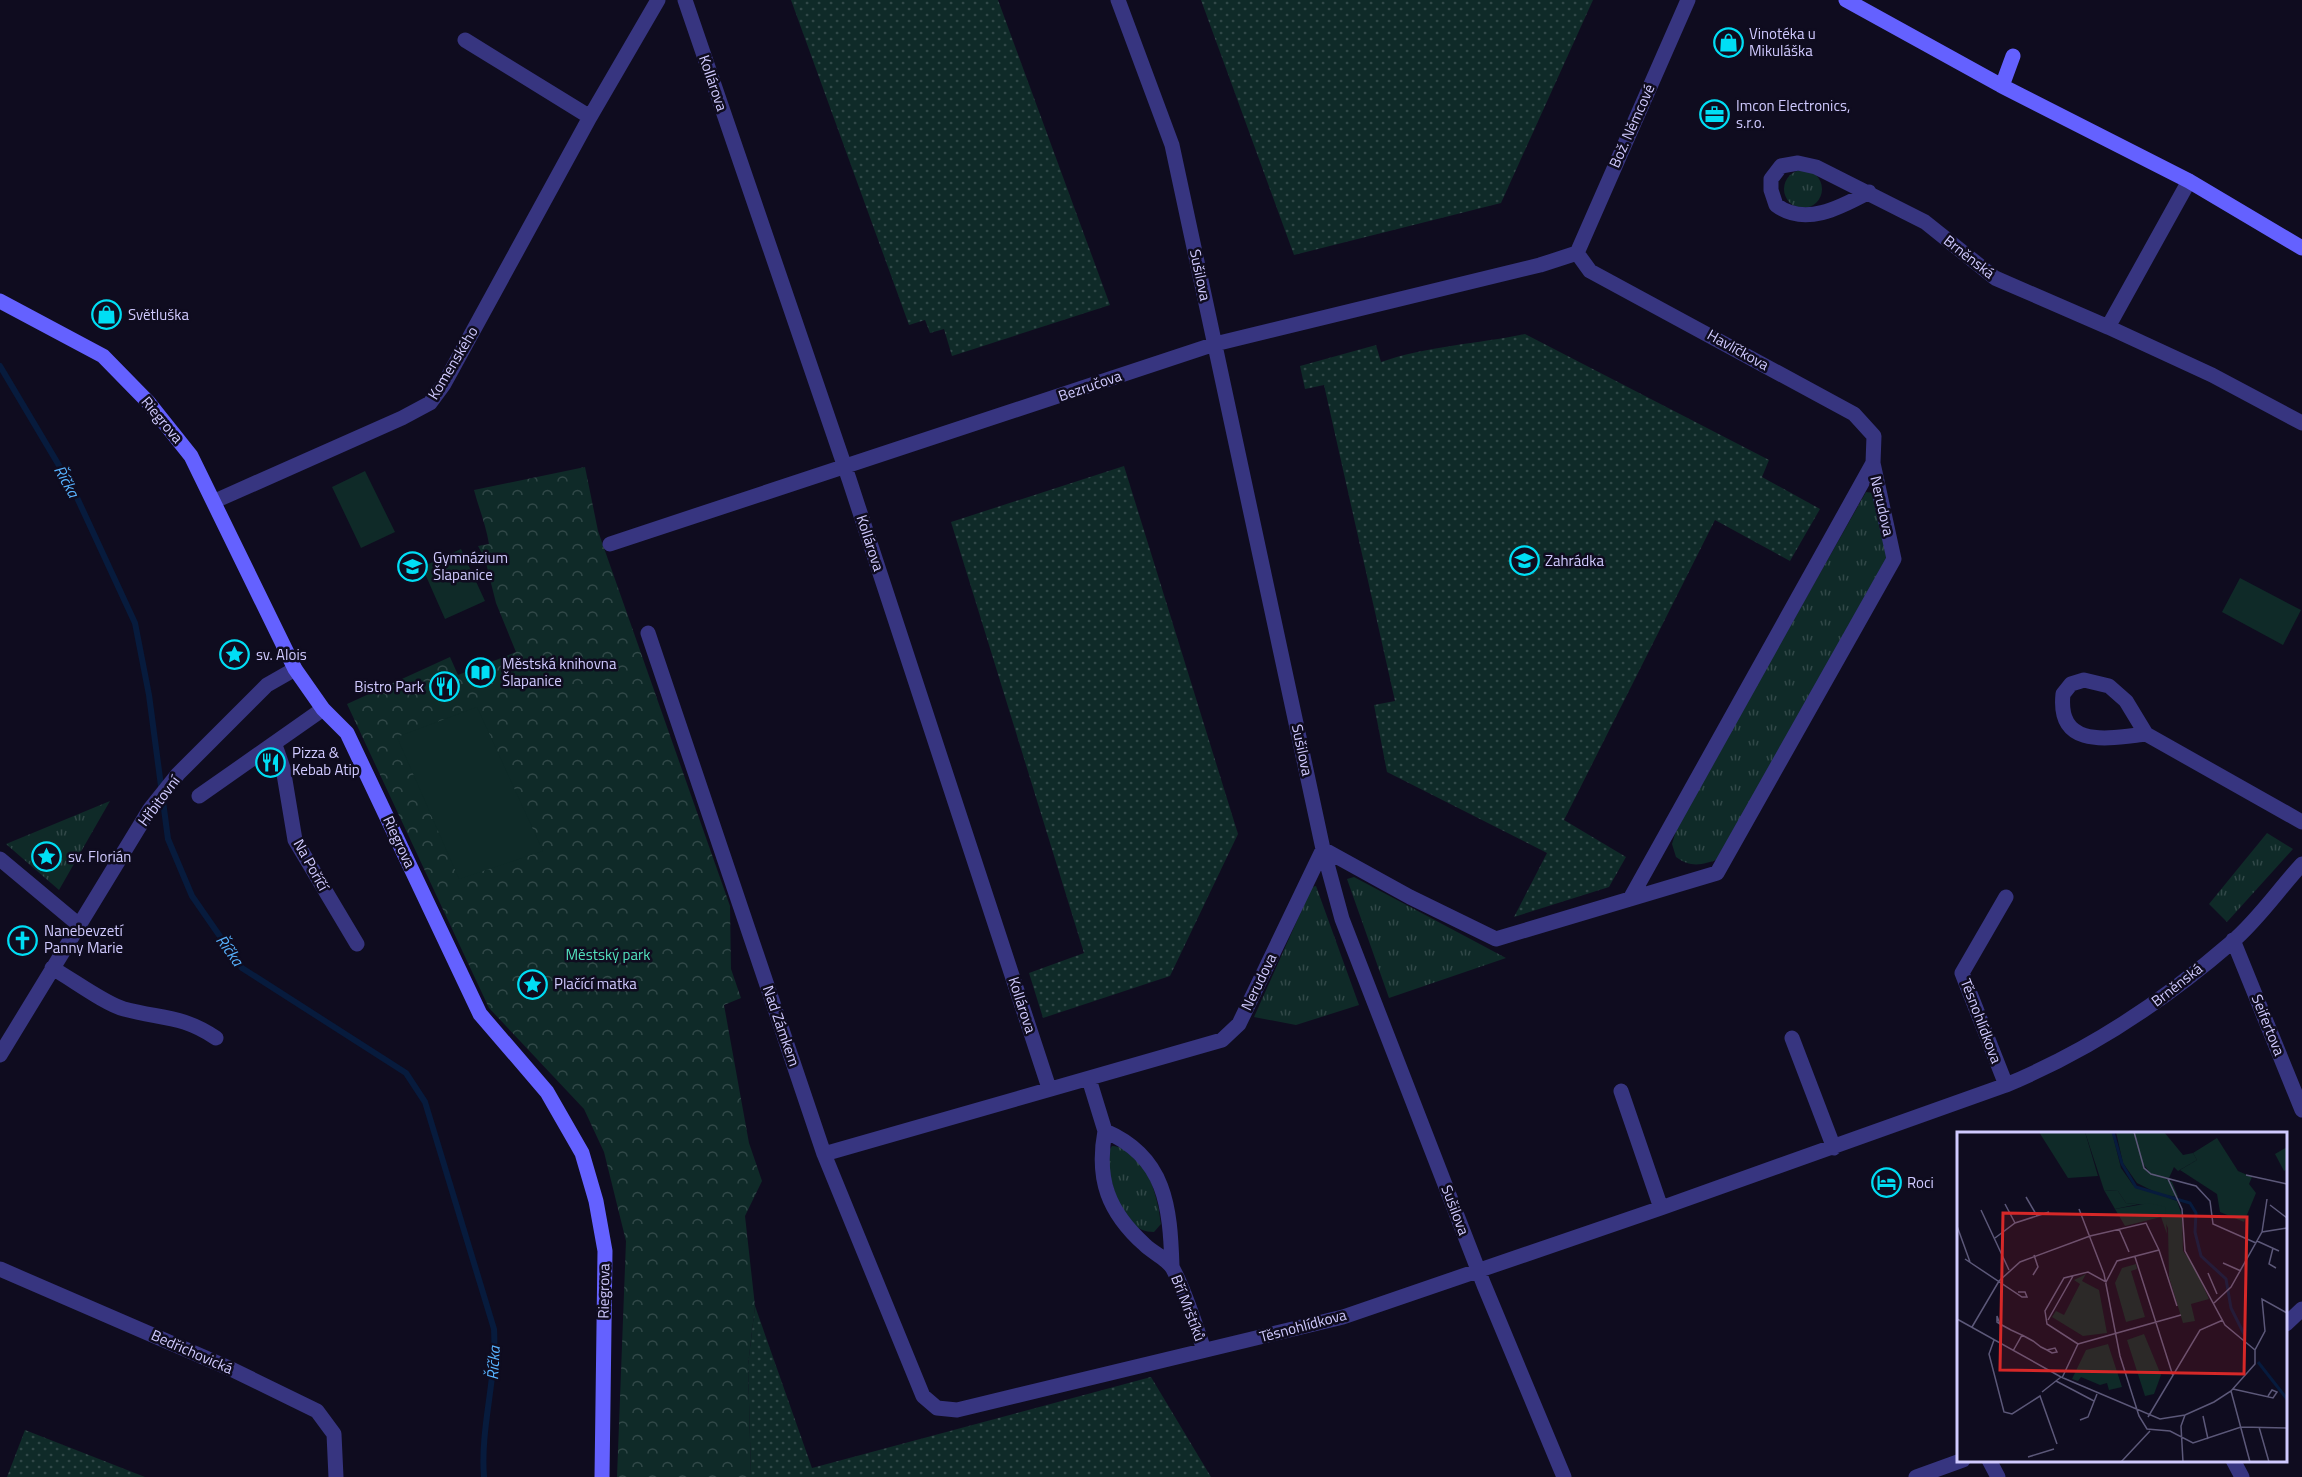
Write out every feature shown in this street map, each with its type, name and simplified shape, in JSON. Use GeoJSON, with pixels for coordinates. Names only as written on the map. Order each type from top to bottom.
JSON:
{"type":"FeatureCollection","features":[{"type":"Feature","properties":{"kind":"street","name":"Komenského"},"geometry":{"type":"LineString","coordinates":[[215,501],[402,418],[430,403],[444,384],[590,117],[658,0]]}},
{"type":"Feature","properties":{"kind":"street","name":"Kollárova"},"geometry":{"type":"LineString","coordinates":[[685,0],[845,469],[1049,1088]]}},
{"type":"Feature","properties":{"kind":"street","name":"Sušilova"},"geometry":{"type":"LineString","coordinates":[[1118,0],[1172,145],[1323,849],[1342,919],[1479,1272],[1564,1477]]}},
{"type":"Feature","properties":{"kind":"street","name":"Bož. Němcové"},"geometry":{"type":"LineString","coordinates":[[1577,253],[1689,0]]}},
{"type":"Feature","properties":{"kind":"street"},"geometry":{"type":"LineString","coordinates":[[1846,0],[2002,86],[2189,181],[2302,248]]}},
{"type":"Feature","properties":{"kind":"street"},"geometry":{"type":"LineString","coordinates":[[465,40],[590,117]]}},
{"type":"Feature","properties":{"kind":"street"},"geometry":{"type":"LineString","coordinates":[[2002,86],[2013,56]]}},
{"type":"Feature","properties":{"kind":"street","name":"Brněnská"},"geometry":{"type":"LineString","coordinates":[[1869,192],[1829,210],[1804,216],[1793,214],[1776,206],[1771,190],[1771,178],[1781,166],[1788,163],[1807,164],[1869,192],[1925,222],[1995,278],[2212,375],[2302,423]]}},
{"type":"Feature","properties":{"kind":"street"},"geometry":{"type":"LineString","coordinates":[[2108,327],[2189,181]]}},
{"type":"Feature","properties":{"kind":"street","name":"Bezručova"},"geometry":{"type":"LineString","coordinates":[[610,544],[845,469],[1215,344],[1540,265],[1577,253]]}},
{"type":"Feature","properties":{"kind":"street","name":"Havlíčkova"},"geometry":{"type":"LineString","coordinates":[[1577,253],[1590,271],[1854,414],[1874,436],[1873,464]]}},
{"type":"Feature","properties":{"kind":"street","name":"Riegrova"},"geometry":{"type":"LineString","coordinates":[[0,301],[103,356],[148,402],[191,456],[296,669],[323,709],[347,733],[480,1014],[547,1092],[582,1154],[596,1201],[605,1251],[602,1477]]}},
{"type":"Feature","properties":{"kind":"street","name":"Nerudova"},"geometry":{"type":"LineString","coordinates":[[1630,899],[1873,464]]}},
{"type":"Feature","properties":{"kind":"street","name":"Nerudova"},"geometry":{"type":"LineString","coordinates":[[824,1154],[1222,1040],[1239,1024],[1323,849],[1410,897],[1496,939],[1717,873],[1894,559],[1873,464]]}},
{"type":"Feature","properties":{"kind":"street","name":"Nad Zámkem"},"geometry":{"type":"LineString","coordinates":[[648,633],[824,1154],[923,1396],[937,1408]]}},
{"type":"Feature","properties":{"kind":"street","name":"Hřbitovní"},"geometry":{"type":"LineString","coordinates":[[0,1055],[150,809],[178,774],[267,685],[296,669]]}},
{"type":"Feature","properties":{"kind":"street"},"geometry":{"type":"LineString","coordinates":[[2146,734],[2104,739],[2079,734],[2069,725],[2064,715],[2063,694],[2071,684],[2084,680],[2109,686],[2126,701],[2146,734],[2302,822]]}},
{"type":"Feature","properties":{"kind":"street"},"geometry":{"type":"LineString","coordinates":[[199,796],[275,745],[323,709]]}},
{"type":"Feature","properties":{"kind":"street","name":"Na Poříčí"},"geometry":{"type":"LineString","coordinates":[[275,745],[283,768],[295,840],[357,944]]}},
{"type":"Feature","properties":{"kind":"street"},"geometry":{"type":"LineString","coordinates":[[0,859],[79,925]]}},
{"type":"Feature","properties":{"kind":"street","name":"Brněnská"},"geometry":{"type":"LineString","coordinates":[[2028,1075],[2138,1015],[2234,940],[2302,864]]}},
{"type":"Feature","properties":{"kind":"street","name":"Těsnohlídkova"},"geometry":{"type":"LineString","coordinates":[[2006,897],[1962,973],[2006,1085]]}},
{"type":"Feature","properties":{"kind":"street","name":"Seifertova"},"geometry":{"type":"LineString","coordinates":[[2234,940],[2302,1110]]}},
{"type":"Feature","properties":{"kind":"street"},"geometry":{"type":"LineString","coordinates":[[52,968],[123,1009],[162,1015],[195,1024],[216,1038]]}},
{"type":"Feature","properties":{"kind":"street"},"geometry":{"type":"LineString","coordinates":[[1792,1038],[1834,1148]]}},
{"type":"Feature","properties":{"kind":"street","name":"Těsnohlídkova"},"geometry":{"type":"LineString","coordinates":[[937,1408],[957,1410],[1343,1317],[1834,1148],[2028,1075]]}},
{"type":"Feature","properties":{"kind":"street","name":"Bří Mrštíků"},"geometry":{"type":"LineString","coordinates":[[1089,1079],[1105,1131],[1100,1156],[1102,1174],[1112,1207],[1144,1244],[1172,1266]]}},
{"type":"Feature","properties":{"kind":"street"},"geometry":{"type":"LineString","coordinates":[[1621,1091],[1661,1208]]}},
{"type":"Feature","properties":{"kind":"street","name":"Bří Mrštíků"},"geometry":{"type":"LineString","coordinates":[[1105,1131],[1129,1141],[1159,1178],[1171,1226],[1172,1266],[1204,1350]]}},
{"type":"Feature","properties":{"kind":"street","name":"Bedřichovická"},"geometry":{"type":"LineString","coordinates":[[0,1269],[231,1369],[317,1412],[334,1434],[336,1477]]}},
{"type":"Feature","properties":{"kind":"street"},"geometry":{"type":"LineString","coordinates":[[2287,1323],[2302,1309]]}},
{"type":"Feature","properties":{"kind":"street"},"geometry":{"type":"LineString","coordinates":[[1916,1477],[1960,1462]]}},
{"type":"Feature","properties":{"kind":"street"},"geometry":{"type":"LineString","coordinates":[[1990,1462],[1998,1477]]}},
{"type":"Feature","properties":{"kind":"street"},"geometry":{"type":"LineString","coordinates":[[2234,1462],[2242,1477]]}},
{"type":"Feature","properties":{"kind":"green space"},"geometry":{"type":"Polygon","coordinates":[[[791,0],[998,0],[1110,305],[952,356],[944,329],[930,333],[925,320],[909,325],[791,0]]]}},
{"type":"Feature","properties":{"kind":"green space"},"geometry":{"type":"Polygon","coordinates":[[[1201,0],[1593,0],[1501,203],[1294,255],[1201,0]]]}},
{"type":"Feature","properties":{"kind":"green space"},"geometry":{"type":"Polygon","coordinates":[[[1803,170],[1816,176],[1822,189],[1816,202],[1803,208],[1790,202],[1784,189],[1790,176],[1803,170]]]}},
{"type":"Feature","properties":{"kind":"green space"},"geometry":{"type":"Polygon","coordinates":[[[1525,334],[1769,460],[1762,477],[1820,509],[1790,561],[1715,520],[1564,820],[1626,857],[1609,887],[1514,917],[1547,853],[1387,772],[1374,705],[1395,701],[1324,385],[1305,389],[1300,366],[1376,345],[1381,362],[1434,349],[1525,334]]]}},
{"type":"Feature","properties":{"kind":"green space"},"geometry":{"type":"Polygon","coordinates":[[[1124,466],[1238,834],[1170,976],[1043,1018],[1029,973],[1084,953],[951,522],[1124,466]]]}},
{"type":"Feature","properties":{"kind":"green space","name":"Městský park"},"geometry":{"type":"Polygon","coordinates":[[[585,467],[598,531],[730,906],[731,969],[741,998],[724,1005],[749,1143],[762,1181],[745,1216],[755,1306],[748,1365],[751,1477],[617,1477],[626,1241],[604,1152],[584,1109],[489,1008],[347,704],[450,657],[458,675],[516,652],[496,603],[485,559],[478,546],[489,544],[474,490],[585,467]]]}},
{"type":"Feature","properties":{"kind":"green space"},"geometry":{"type":"Polygon","coordinates":[[[365,471],[395,532],[361,548],[332,487],[365,471]]]}},
{"type":"Feature","properties":{"kind":"green space"},"geometry":{"type":"Polygon","coordinates":[[[1866,492],[1874,493],[1887,551],[1885,565],[1719,859],[1707,863],[1687,863],[1676,857],[1672,844],[1678,824],[1866,492]]]}},
{"type":"Feature","properties":{"kind":"green space"},"geometry":{"type":"Polygon","coordinates":[[[461,549],[485,601],[445,619],[422,567],[461,549]]]}},
{"type":"Feature","properties":{"kind":"green space"},"geometry":{"type":"Polygon","coordinates":[[[2240,578],[2301,610],[2283,645],[2222,612],[2240,578]]]}},
{"type":"Feature","properties":{"kind":"green space"},"geometry":{"type":"Polygon","coordinates":[[[477,707],[543,851],[459,879],[397,737],[477,707]]]}},
{"type":"Feature","properties":{"kind":"green space"},"geometry":{"type":"Polygon","coordinates":[[[110,801],[59,890],[6,844],[110,801]]]}},
{"type":"Feature","properties":{"kind":"green space"},"geometry":{"type":"Polygon","coordinates":[[[2267,833],[2293,849],[2227,922],[2209,904],[2267,833]]]}},
{"type":"Feature","properties":{"kind":"green space"},"geometry":{"type":"Polygon","coordinates":[[[1354,877],[1506,958],[1389,998],[1347,879],[1354,877]]]}},
{"type":"Feature","properties":{"kind":"green space"},"geometry":{"type":"Polygon","coordinates":[[[1316,886],[1359,1005],[1296,1025],[1254,1017],[1312,887],[1316,886]]]}},
{"type":"Feature","properties":{"kind":"green space"},"geometry":{"type":"Polygon","coordinates":[[[1112,1146],[1134,1155],[1148,1175],[1157,1200],[1161,1224],[1154,1232],[1142,1230],[1133,1224],[1119,1204],[1106,1155],[1112,1146]]]}},
{"type":"Feature","properties":{"kind":"green space"},"geometry":{"type":"Polygon","coordinates":[[[755,1306],[812,1468],[1151,1377],[1211,1477],[751,1477],[748,1365],[755,1306]]]}},
{"type":"Feature","properties":{"kind":"green space"},"geometry":{"type":"Polygon","coordinates":[[[25,1430],[145,1477],[7,1477],[25,1430]]]}},
{"type":"Feature","properties":{"kind":"waterway","name":"Říčka"},"geometry":{"type":"LineString","coordinates":[[0,366],[73,489],[135,623],[149,695],[168,839],[192,896],[242,968],[406,1073],[425,1102],[494,1329],[493,1366],[484,1440],[484,1477]]}},
{"type":"Feature","properties":{"kind":"place","name":"Vinotéka u Mikuláška"},"geometry":{"type":"Point","coordinates":[1728,43]}},
{"type":"Feature","properties":{"kind":"place","name":"Imcon Electronics, s.r.o."},"geometry":{"type":"Point","coordinates":[1715,115]}},
{"type":"Feature","properties":{"kind":"place","name":"Světluška"},"geometry":{"type":"Point","coordinates":[107,315]}},
{"type":"Feature","properties":{"kind":"place","name":"Zahrádka"},"geometry":{"type":"Point","coordinates":[1524,561]}},
{"type":"Feature","properties":{"kind":"place","name":"Gymnázium Šlapanice"},"geometry":{"type":"Point","coordinates":[412,567]}},
{"type":"Feature","properties":{"kind":"place","name":"sv. Alois"},"geometry":{"type":"Point","coordinates":[235,655]}},
{"type":"Feature","properties":{"kind":"place","name":"Městská knihovna Šlapanice"},"geometry":{"type":"Point","coordinates":[481,673]}},
{"type":"Feature","properties":{"kind":"place","name":"Bistro Park"},"geometry":{"type":"Point","coordinates":[445,687]}},
{"type":"Feature","properties":{"kind":"place","name":"Pizza & Kebab Atip"},"geometry":{"type":"Point","coordinates":[271,762]}},
{"type":"Feature","properties":{"kind":"place","name":"sv. Florián"},"geometry":{"type":"Point","coordinates":[47,857]}},
{"type":"Feature","properties":{"kind":"place","name":"Nanebevzetí Panny Marie"},"geometry":{"type":"Point","coordinates":[23,940]}},
{"type":"Feature","properties":{"kind":"place","name":"Plačící matka"},"geometry":{"type":"Point","coordinates":[533,984]}},
{"type":"Feature","properties":{"kind":"place","name":"Roci"},"geometry":{"type":"Point","coordinates":[1886,1183]}}]}
